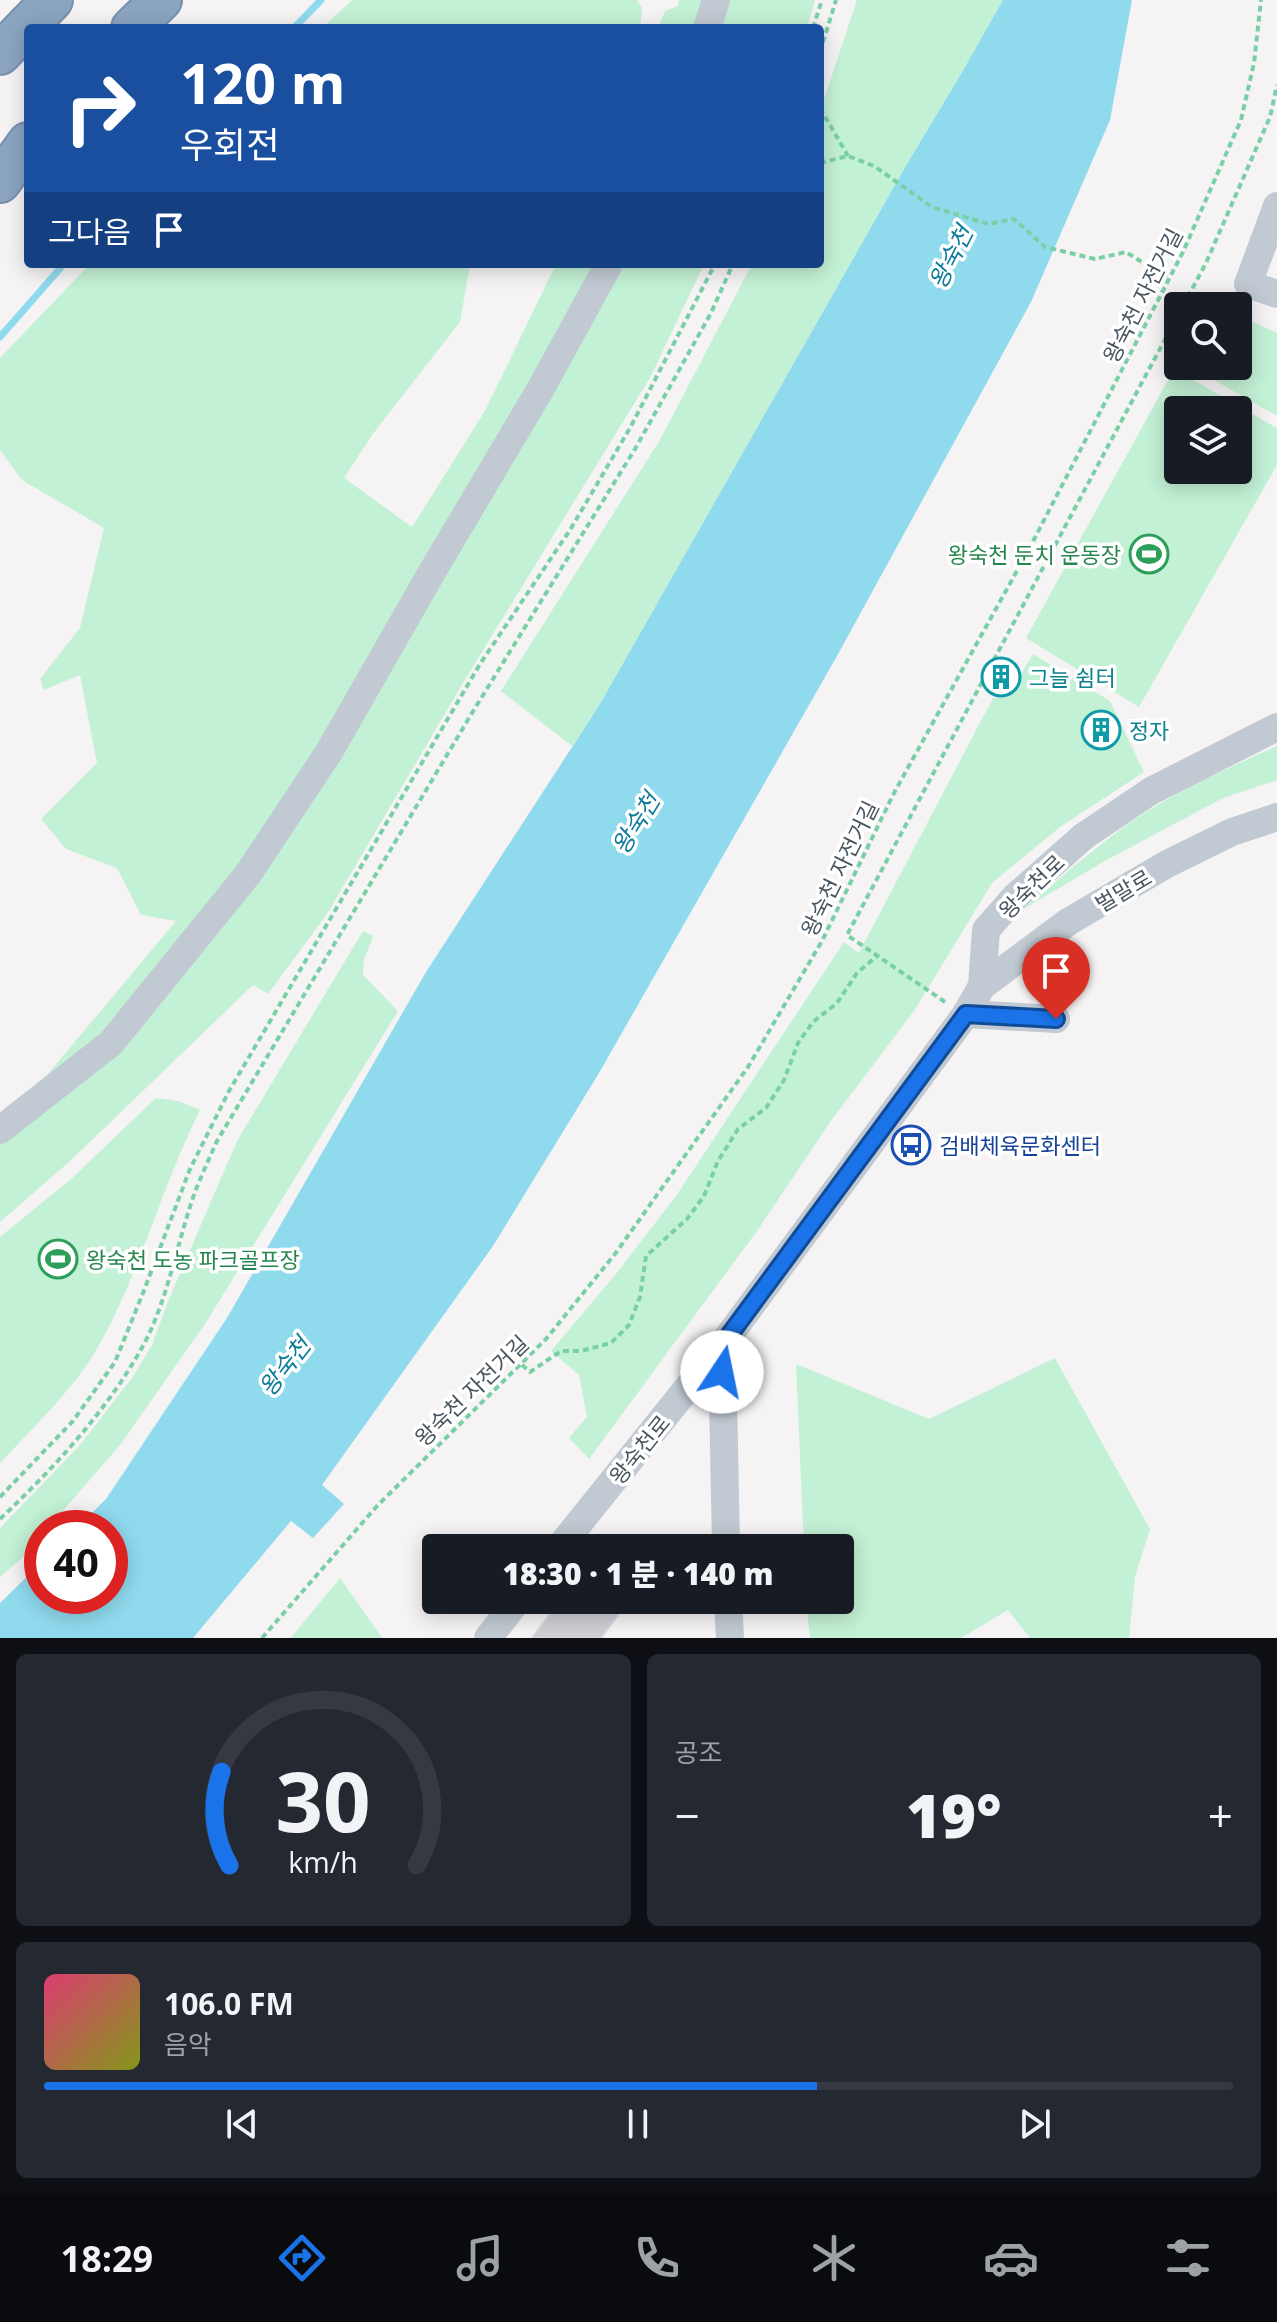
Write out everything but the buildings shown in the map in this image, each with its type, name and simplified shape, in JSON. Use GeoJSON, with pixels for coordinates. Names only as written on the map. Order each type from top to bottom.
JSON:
{"type":"FeatureCollection","features":[{"type":"Feature","properties":{"kind":"highway"},"geometry":{"type":"LineString","coordinates":[[29,24],[52,0]]}},
{"type":"Feature","properties":{"kind":"highway"},"geometry":{"type":"LineString","coordinates":[[136,24],[161,0]]}},
{"type":"Feature","properties":{"kind":"highway"},"geometry":{"type":"LineString","coordinates":[[0,54],[24,29]]}},
{"type":"Feature","properties":{"kind":"highway"},"geometry":{"type":"LineString","coordinates":[[0,147],[24,126]]}},
{"type":"Feature","properties":{"kind":"highway"},"geometry":{"type":"LineString","coordinates":[[0,182],[24,149]]}},
{"type":"Feature","properties":{"kind":"street"},"geometry":{"type":"LineString","coordinates":[[708,24],[716,0]]}},
{"type":"Feature","properties":{"kind":"street"},"geometry":{"type":"LineString","coordinates":[[1277,206],[1248,284],[1277,294]]}},
{"type":"Feature","properties":{"kind":"street"},"geometry":{"type":"LineString","coordinates":[[0,1130],[111,1043],[248,874],[329,752],[540,390],[607,268]]}},
{"type":"Feature","properties":{"kind":"street","name":"왕숙천로"},"geometry":{"type":"LineString","coordinates":[[570,1534],[722,1345],[966,1014],[982,986],[986,930],[1015,897],[1084,836],[1151,791],[1277,727]]}},
{"type":"Feature","properties":{"kind":"street","name":"벌말로"},"geometry":{"type":"LineString","coordinates":[[982,986],[1068,922],[1167,864],[1232,832],[1277,817]]}},
{"type":"Feature","properties":{"kind":"street"},"geometry":{"type":"LineString","coordinates":[[966,1014],[1056,1019]]}},
{"type":"Feature","properties":{"kind":"street"},"geometry":{"type":"LineString","coordinates":[[722,1345],[726,1534]]}},
{"type":"Feature","properties":{"kind":"street"},"geometry":{"type":"LineString","coordinates":[[488,1638],[507,1614]]}},
{"type":"Feature","properties":{"kind":"street"},"geometry":{"type":"LineString","coordinates":[[729,1614],[730,1638]]}},
{"type":"Feature","properties":{"kind":"path"},"geometry":{"type":"LineString","coordinates":[[814,24],[822,0]]}},
{"type":"Feature","properties":{"kind":"path"},"geometry":{"type":"LineString","coordinates":[[824,39],[836,0]]}},
{"type":"Feature","properties":{"kind":"path","name":"왕숙천 자전거길"},"geometry":{"type":"LineString","coordinates":[[262,1638],[377,1506],[522,1365],[615,1254],[748,1067],[822,941],[894,793],[1028,551],[1169,279],[1241,120],[1254,63],[1261,0]]}},
{"type":"Feature","properties":{"kind":"path"},"geometry":{"type":"LineString","coordinates":[[1190,292],[1270,117],[1277,85]]}},
{"type":"Feature","properties":{"kind":"path"},"geometry":{"type":"LineString","coordinates":[[824,115],[848,156]]}},
{"type":"Feature","properties":{"kind":"path"},"geometry":{"type":"LineString","coordinates":[[824,162],[848,156],[874,166],[932,207],[988,224],[1014,219],[1045,247],[1095,259],[1126,252],[1169,279]]}},
{"type":"Feature","properties":{"kind":"path"},"geometry":{"type":"LineString","coordinates":[[0,1497],[73,1421],[115,1362],[190,1169],[229,1091],[480,664],[570,530],[630,428],[713,268]]}},
{"type":"Feature","properties":{"kind":"path"},"geometry":{"type":"LineString","coordinates":[[0,1519],[42,1479],[79,1434],[119,1385],[145,1342],[165,1294],[190,1206],[222,1131],[472,713],[635,449],[711,313],[731,268]]}},
{"type":"Feature","properties":{"kind":"path"},"geometry":{"type":"LineString","coordinates":[[933,995],[847,935],[1164,341]]}},
{"type":"Feature","properties":{"kind":"path"},"geometry":{"type":"LineString","coordinates":[[522,1365],[530,1372],[561,1351],[581,1351],[611,1343],[629,1325],[640,1297],[646,1256],[687,1219],[704,1196],[731,1139],[738,1129],[766,1108],[784,1080],[798,1043],[813,1022],[837,1003],[857,973],[878,955]]}},
{"type":"Feature","properties":{"kind":"green space"},"geometry":{"type":"Polygon","coordinates":[[[352,0],[637,0],[642,8],[640,24],[326,24],[352,0]]]}},
{"type":"Feature","properties":{"kind":"green space"},"geometry":{"type":"Polygon","coordinates":[[[679,0],[815,0],[808,24],[660,24],[665,11],[678,6],[679,0]]]}},
{"type":"Feature","properties":{"kind":"green space"},"geometry":{"type":"Polygon","coordinates":[[[857,0],[1003,0],[600,704],[572,746],[501,691],[660,440],[750,268],[824,268],[824,99],[857,0]]]}},
{"type":"Feature","properties":{"kind":"green space"},"geometry":{"type":"Polygon","coordinates":[[[86,268],[469,268],[460,322],[372,435],[344,478],[412,527],[485,411],[554,268],[702,268],[651,376],[463,683],[327,914],[268,994],[253,985],[69,1162],[0,1222],[0,1140],[32,1093],[176,921],[141,915],[117,868],[66,849],[41,819],[97,763],[80,675],[44,690],[40,679],[80,628],[104,528],[22,480],[0,450],[0,358],[86,268]]]}},
{"type":"Feature","properties":{"kind":"green space"},"geometry":{"type":"Polygon","coordinates":[[[1252,321],[1277,333],[1277,416],[1252,402],[1252,396],[1242,396],[1214,380],[1252,380],[1252,321]]]}},
{"type":"Feature","properties":{"kind":"green space","name":"왕숙천 둔치 운동장"},"geometry":{"type":"Polygon","coordinates":[[[1168,380],[1193,380],[1221,396],[1164,396],[1164,484],[1252,484],[1252,414],[1277,428],[1277,465],[1139,707],[1026,638],[1168,380]]]}},
{"type":"Feature","properties":{"kind":"green space"},"geometry":{"type":"Polygon","coordinates":[[[1033,654],[1110,701],[1144,772],[1060,827],[992,883],[914,1011],[830,1122],[757,1231],[589,1459],[569,1438],[587,1417],[579,1375],[551,1351],[676,1196],[844,942],[859,953],[993,698],[1007,698],[1033,654]]]}},
{"type":"Feature","properties":{"kind":"green space"},"geometry":{"type":"Polygon","coordinates":[[[1277,746],[1277,780],[1223,798],[1103,862],[1022,910],[1105,841],[1151,809],[1277,746]]]}},
{"type":"Feature","properties":{"kind":"green space"},"geometry":{"type":"Polygon","coordinates":[[[363,931],[373,936],[364,960],[363,975],[398,1011],[205,1324],[120,1445],[64,1510],[24,1510],[24,1555],[0,1577],[0,1528],[80,1445],[132,1378],[152,1345],[237,1141],[363,931]]]}},
{"type":"Feature","properties":{"kind":"green space","name":"왕숙천 도농 파크골프장"},"geometry":{"type":"Polygon","coordinates":[[[156,1098],[178,1101],[200,1110],[123,1298],[83,1371],[0,1463],[0,1237],[70,1180],[156,1098]]]}},
{"type":"Feature","properties":{"kind":"green space"},"geometry":{"type":"Polygon","coordinates":[[[1055,1358],[1150,1529],[1135,1577],[1129,1638],[1030,1638],[1008,1610],[961,1638],[810,1638],[807,1614],[854,1614],[854,1534],[803,1534],[796,1364],[929,1419],[1055,1358]]]}},
{"type":"Feature","properties":{"kind":"green space"},"geometry":{"type":"Polygon","coordinates":[[[340,1578],[382,1638],[291,1638],[294,1634],[340,1578]]]}},
{"type":"Feature","properties":{"kind":"water","name":"왕숙천"},"geometry":{"type":"Polygon","coordinates":[[[1003,0],[1132,0],[1110,120],[1031,302],[837,656],[599,1073],[493,1246],[322,1485],[344,1504],[313,1538],[291,1521],[193,1638],[0,1638],[0,1603],[24,1580],[24,1614],[128,1614],[128,1510],[95,1510],[106,1499],[227,1318],[426,972],[600,704],[1003,0]]]}},
{"type":"Feature","properties":{"kind":"waterway"},"geometry":{"type":"LineString","coordinates":[[298,24],[321,0]]}},
{"type":"Feature","properties":{"kind":"waterway"},"geometry":{"type":"LineString","coordinates":[[0,337],[60,268]]}},
{"type":"Feature","properties":{"kind":"place","name":"왕숙천 둔치 운동장"},"geometry":{"type":"Point","coordinates":[1149,554]}},
{"type":"Feature","properties":{"kind":"place","name":"그늘 쉼터"},"geometry":{"type":"Point","coordinates":[1001,677]}},
{"type":"Feature","properties":{"kind":"place","name":"정자"},"geometry":{"type":"Point","coordinates":[1101,730]}},
{"type":"Feature","properties":{"kind":"place","name":"검배체육문화센터"},"geometry":{"type":"Point","coordinates":[911,1145]}},
{"type":"Feature","properties":{"kind":"place","name":"왕숙천 도농 파크골프장"},"geometry":{"type":"Point","coordinates":[58,1259]}},
{"type":"Feature","properties":{"kind":"route"},"geometry":{"type":"LineString","coordinates":[[722,1372],[722,1345],[966,1014],[1056,1019]]}}]}
